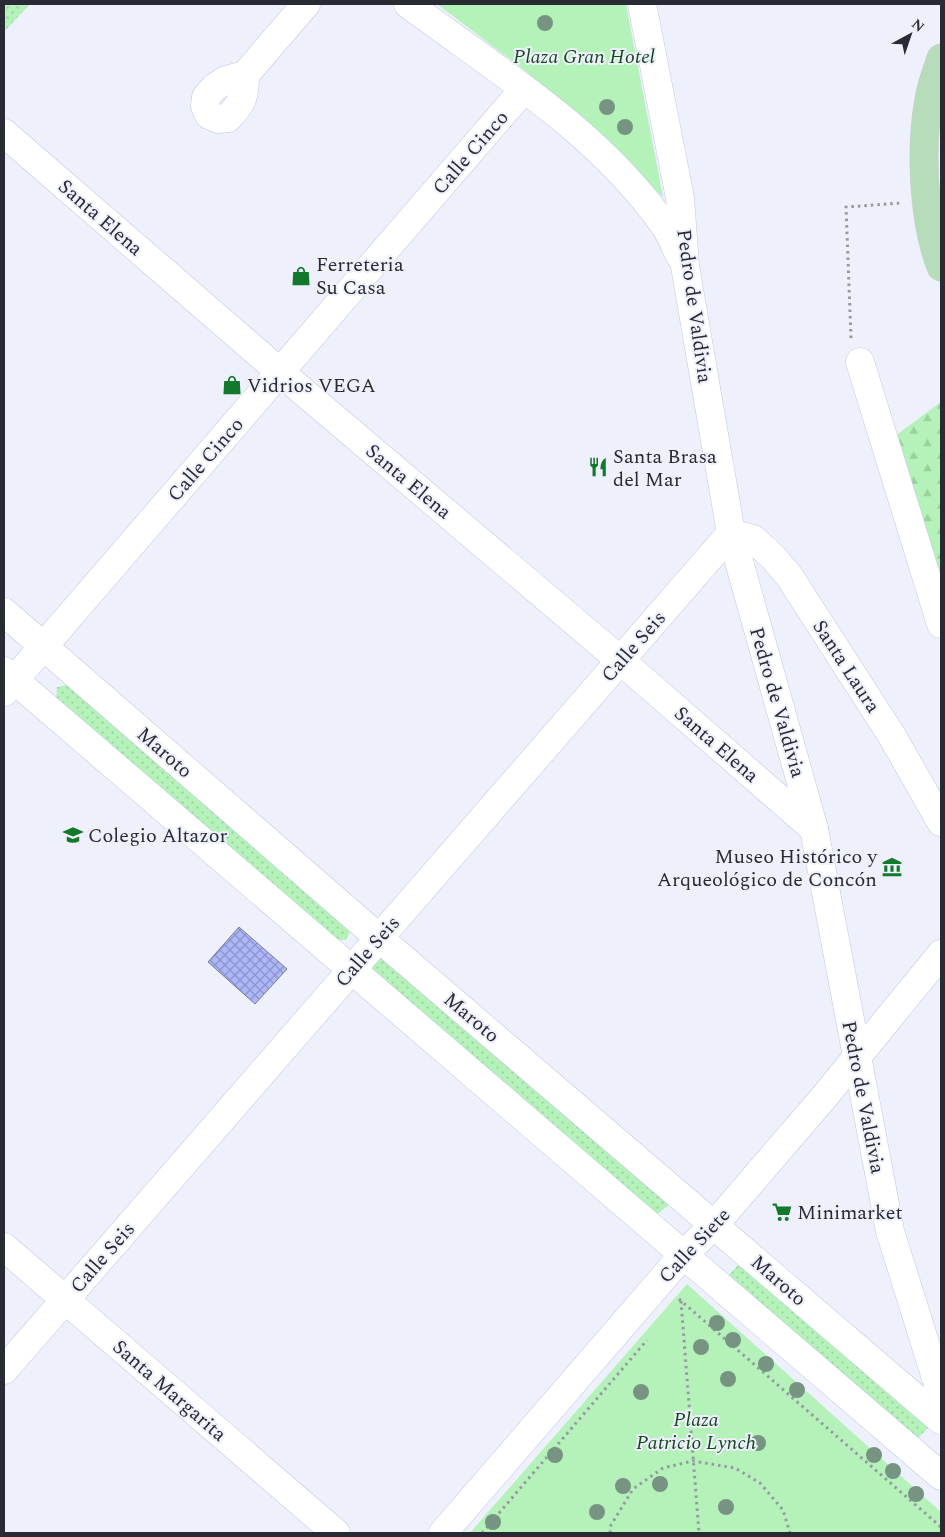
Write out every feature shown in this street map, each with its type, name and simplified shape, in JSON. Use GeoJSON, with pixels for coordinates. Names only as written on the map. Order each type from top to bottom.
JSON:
{"type":"FeatureCollection","features":[{"type":"Feature","properties":{"kind":"main road"},"geometry":{"type":"LineString","coordinates":[[941,58],[929,99],[925,138],[927,202],[930,226],[941,267]]}},
{"type":"Feature","properties":{"kind":"street"},"geometry":{"type":"LineString","coordinates":[[245,75],[306,4]]}},
{"type":"Feature","properties":{"kind":"street"},"geometry":{"type":"LineString","coordinates":[[408,4],[524,89],[587,139],[632,184],[665,227],[685,266]]}},
{"type":"Feature","properties":{"kind":"street","name":"Pedro de Valdivia"},"geometry":{"type":"LineString","coordinates":[[642,4],[680,198],[685,266],[731,533],[814,829],[890,1231],[941,1394]]}},
{"type":"Feature","properties":{"kind":"street","name":"Calle Cinco"},"geometry":{"type":"LineString","coordinates":[[7,681],[43,646],[524,89]]}},
{"type":"Feature","properties":{"kind":"street","name":"Santa Elena"},"geometry":{"type":"LineString","coordinates":[[4,133],[280,372],[620,660],[814,829]]}},
{"type":"Feature","properties":{"kind":"street"},"geometry":{"type":"LineString","coordinates":[[860,362],[941,624]]}},
{"type":"Feature","properties":{"kind":"street","name":"Calle Seis"},"geometry":{"type":"LineString","coordinates":[[4,1370],[731,533]]}},
{"type":"Feature","properties":{"kind":"street","name":"Santa Laura"},"geometry":{"type":"LineString","coordinates":[[731,533],[753,539],[788,576],[892,736],[941,822]]}},
{"type":"Feature","properties":{"kind":"street","name":"Maroto"},"geometry":{"type":"LineString","coordinates":[[4,612],[379,938],[715,1224],[941,1420]]}},
{"type":"Feature","properties":{"kind":"street"},"geometry":{"type":"LineString","coordinates":[[7,681],[351,970],[941,1476]]}},
{"type":"Feature","properties":{"kind":"street","name":"Calle Siete"},"geometry":{"type":"LineString","coordinates":[[443,1533],[683,1255],[715,1224],[857,1059],[941,954]]}},
{"type":"Feature","properties":{"kind":"street","name":"Santa Margarita"},"geometry":{"type":"LineString","coordinates":[[4,1247],[336,1533]]}},
{"type":"Feature","properties":{"kind":"path"},"geometry":{"type":"LineString","coordinates":[[860,362],[851,350],[846,207],[927,202]]}},
{"type":"Feature","properties":{"kind":"path"},"geometry":{"type":"LineString","coordinates":[[674,1308],[681,1301]]}},
{"type":"Feature","properties":{"kind":"path"},"geometry":{"type":"LineString","coordinates":[[681,1301],[699,1533]]}},
{"type":"Feature","properties":{"kind":"path"},"geometry":{"type":"LineString","coordinates":[[681,1301],[941,1526]]}},
{"type":"Feature","properties":{"kind":"path"},"geometry":{"type":"LineString","coordinates":[[482,1533],[649,1338]]}},
{"type":"Feature","properties":{"kind":"path"},"geometry":{"type":"LineString","coordinates":[[610,1533],[611,1526],[633,1489],[663,1468],[693,1461],[735,1468],[760,1483],[783,1510],[790,1533]]}},
{"type":"Feature","properties":{"kind":"green space"},"geometry":{"type":"Polygon","coordinates":[[[4,4],[30,4],[4,32],[4,4]]]}},
{"type":"Feature","properties":{"kind":"green space","name":"Plaza Gran Hotel"},"geometry":{"type":"Polygon","coordinates":[[[437,4],[626,4],[663,197],[609,145],[527,72],[437,4]]]}},
{"type":"Feature","properties":{"kind":"green space"},"geometry":{"type":"Polygon","coordinates":[[[941,402],[941,571],[936,576],[891,439],[941,402]]]}},
{"type":"Feature","properties":{"kind":"green space"},"geometry":{"type":"Polygon","coordinates":[[[71,684],[351,929],[346,940],[334,940],[56,702],[57,687],[71,684]]]}},
{"type":"Feature","properties":{"kind":"green space"},"geometry":{"type":"Polygon","coordinates":[[[374,950],[669,1205],[652,1218],[363,971],[374,950]]]}},
{"type":"Feature","properties":{"kind":"green space"},"geometry":{"type":"Polygon","coordinates":[[[739,1264],[928,1428],[917,1439],[725,1279],[739,1264]]]}},
{"type":"Feature","properties":{"kind":"green space","name":"Plaza Patricio Lynch"},"geometry":{"type":"Polygon","coordinates":[[[687,1284],[941,1512],[941,1533],[470,1533],[687,1284]]]}},
{"type":"Feature","properties":{"kind":"building"},"geometry":{"type":"Polygon","coordinates":[[[239,927],[287,969],[255,1004],[208,962],[239,927]]]}},
{"type":"Feature","properties":{"kind":"place","name":"Ferreteria Su Casa"},"geometry":{"type":"Point","coordinates":[301,276]}},
{"type":"Feature","properties":{"kind":"place","name":"Vidrios VEGA"},"geometry":{"type":"Point","coordinates":[232,385]}},
{"type":"Feature","properties":{"kind":"place","name":"Santa Brasa del Mar"},"geometry":{"type":"Point","coordinates":[598,467]}},
{"type":"Feature","properties":{"kind":"place","name":"Colegio Altazor"},"geometry":{"type":"Point","coordinates":[73,835]}},
{"type":"Feature","properties":{"kind":"place","name":"Museo Histórico y Arqueológico de Concón"},"geometry":{"type":"Point","coordinates":[892,867]}},
{"type":"Feature","properties":{"kind":"place","name":"Minimarket"},"geometry":{"type":"Point","coordinates":[782,1212]}}]}
